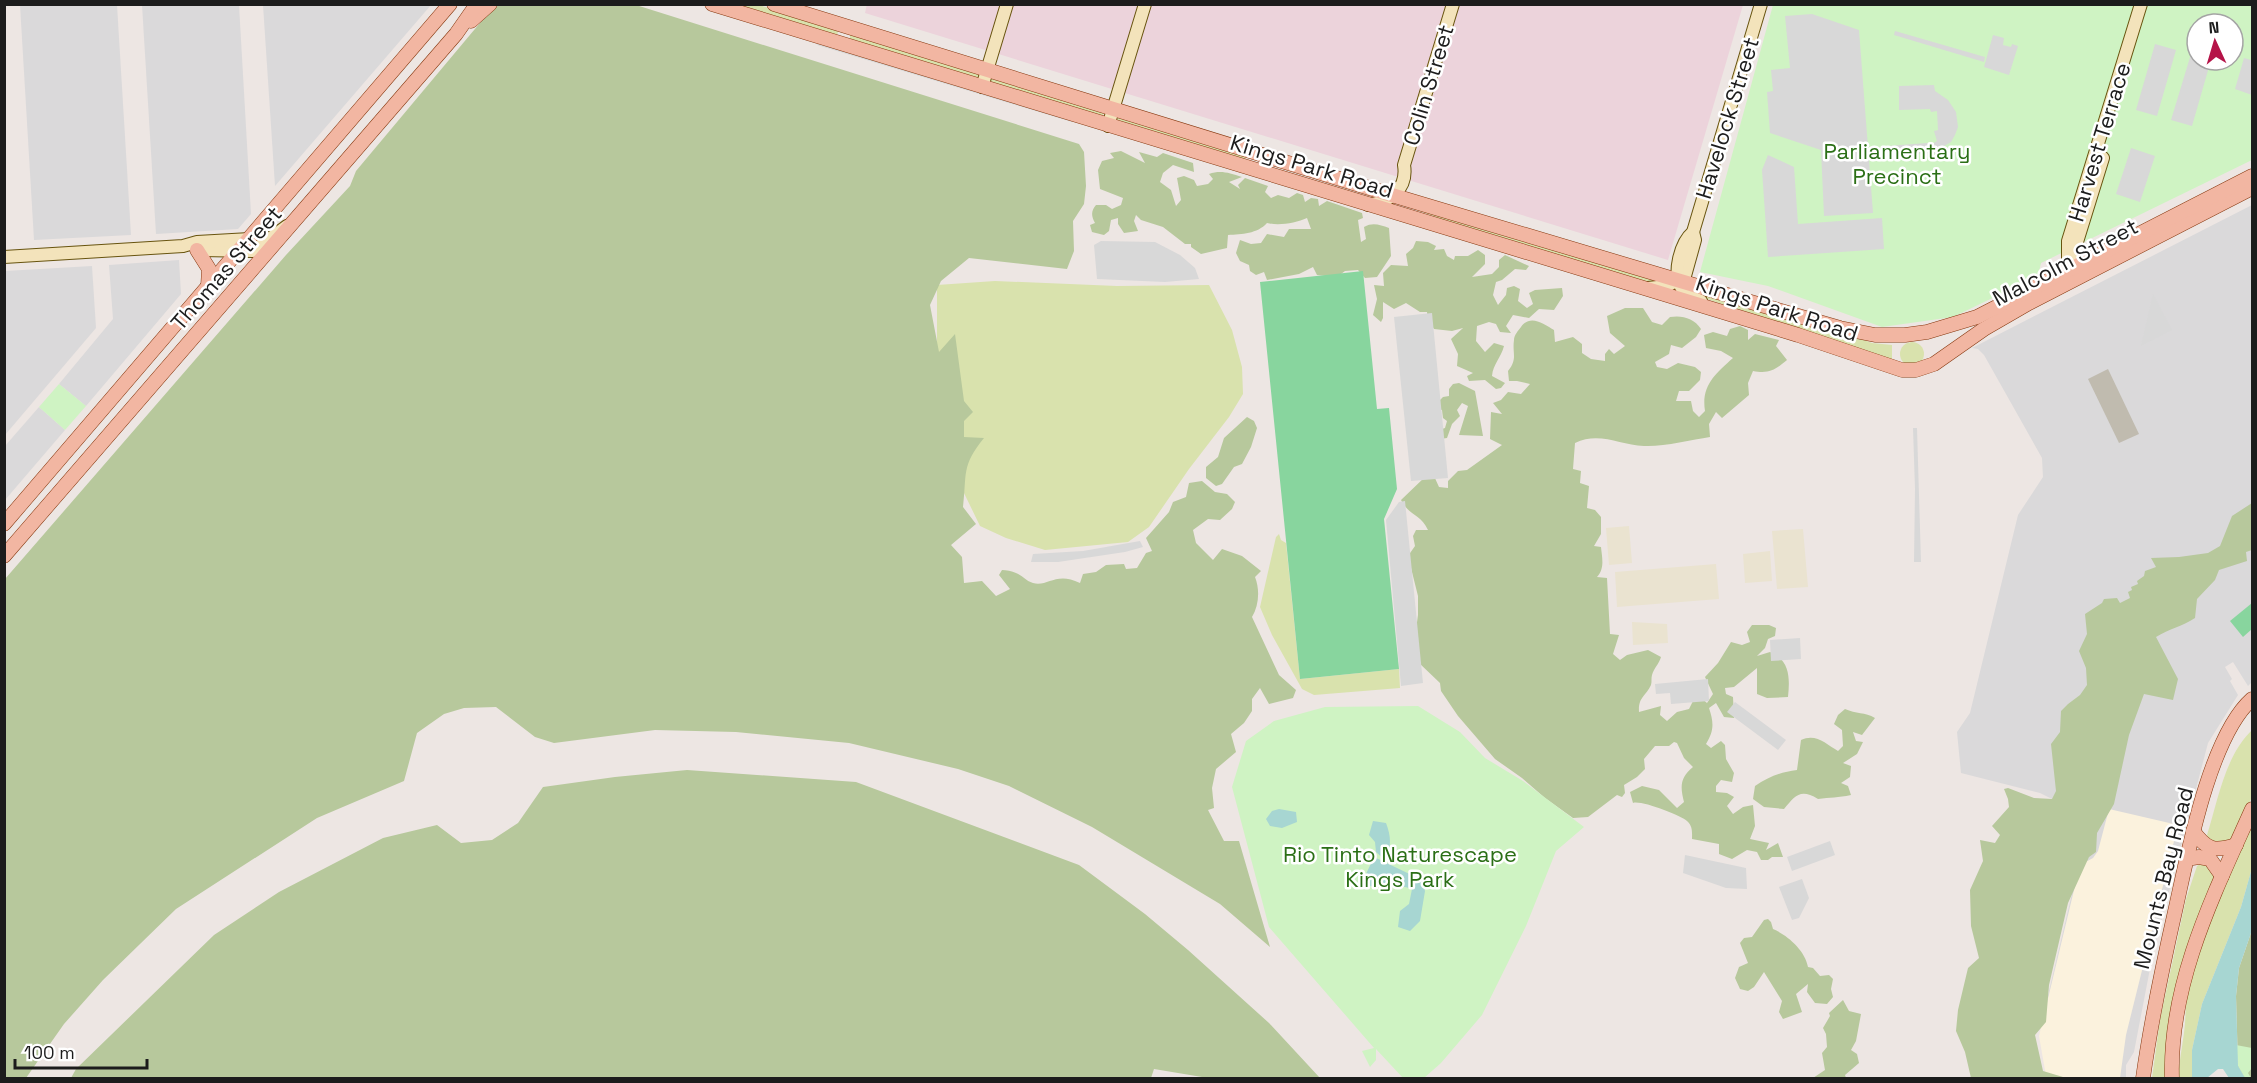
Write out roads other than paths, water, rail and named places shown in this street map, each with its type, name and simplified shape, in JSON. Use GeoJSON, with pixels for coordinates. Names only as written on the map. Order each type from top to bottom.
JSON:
{"type":"FeatureCollection","features":[{"type":"Feature","properties":{"kind":"main road","name":"Thomas Street"},"geometry":{"type":"LineString","coordinates":[[4,524],[450,4]]}},
{"type":"Feature","properties":{"kind":"main road","name":"Thomas Street"},"geometry":{"type":"LineString","coordinates":[[4,556],[456,34],[477,4]]}},
{"type":"Feature","properties":{"kind":"main road"},"geometry":{"type":"LineString","coordinates":[[456,34],[490,4]]}},
{"type":"Feature","properties":{"kind":"main road","name":"Kings Park Road"},"geometry":{"type":"LineString","coordinates":[[712,4],[1368,206],[1635,285],[1898,369]]}},
{"type":"Feature","properties":{"kind":"main road","name":"Kings Park Road"},"geometry":{"type":"LineString","coordinates":[[774,4],[1395,196],[1679,278],[1854,332],[1905,335]]}},
{"type":"Feature","properties":{"kind":"main road","name":"Malcolm Street"},"geometry":{"type":"LineString","coordinates":[[1898,369],[1916,370],[1934,364],[2077,272],[2253,176]]}},
{"type":"Feature","properties":{"kind":"main road","name":"Malcolm Street"},"geometry":{"type":"LineString","coordinates":[[1905,335],[1949,327],[1977,317],[2253,188]]}},
{"type":"Feature","properties":{"kind":"main road"},"geometry":{"type":"LineString","coordinates":[[190,248],[209,269],[208,286]]}},
{"type":"Feature","properties":{"kind":"main road","name":"Mounts Bay Road"},"geometry":{"type":"LineString","coordinates":[[2143,1078],[2149,1033],[2193,831],[2211,771],[2231,728],[2245,705],[2253,699]]}},
{"type":"Feature","properties":{"kind":"main road","name":"Mounts Bay Road"},"geometry":{"type":"LineString","coordinates":[[2172,1078],[2176,1026],[2195,942],[2253,809]]}},
{"type":"Feature","properties":{"kind":"main road"},"geometry":{"type":"LineString","coordinates":[[2193,831],[2202,842],[2213,849],[2221,850],[2236,845]]}},
{"type":"Feature","properties":{"kind":"main road"},"geometry":{"type":"LineString","coordinates":[[2186,859],[2199,857],[2210,860],[2222,876]]}},
{"type":"Feature","properties":{"kind":"street"},"geometry":{"type":"LineString","coordinates":[[982,87],[1007,4]]}},
{"type":"Feature","properties":{"kind":"street"},"geometry":{"type":"LineString","coordinates":[[1108,126],[1145,4]]}},
{"type":"Feature","properties":{"kind":"street","name":"Colin Street"},"geometry":{"type":"LineString","coordinates":[[1395,196],[1394,187],[1399,170],[1404,165],[1453,4]]}},
{"type":"Feature","properties":{"kind":"street","name":"Havelock Street"},"geometry":{"type":"LineString","coordinates":[[1679,278],[1695,240],[1692,232],[1761,4]]}},
{"type":"Feature","properties":{"kind":"street","name":"Harvest Terrace"},"geometry":{"type":"LineString","coordinates":[[2077,272],[2067,254],[2068,241],[2141,4]]}},
{"type":"Feature","properties":{"kind":"street","name":"Harvest Terrace"},"geometry":{"type":"LineString","coordinates":[[2077,272],[2077,242],[2150,4]]}},
{"type":"Feature","properties":{"kind":"street"},"geometry":{"type":"LineString","coordinates":[[1368,206],[1395,196],[1409,218]]}},
{"type":"Feature","properties":{"kind":"street"},"geometry":{"type":"LineString","coordinates":[[4,257],[190,248],[253,251],[293,222]]}},
{"type":"Feature","properties":{"kind":"street"},"geometry":{"type":"LineString","coordinates":[[190,248],[197,242],[250,238]]}},
{"type":"Feature","properties":{"kind":"street"},"geometry":{"type":"LineString","coordinates":[[1635,285],[1660,287],[1679,278],[1684,292],[1718,311]]}},
{"type":"Feature","properties":{"kind":"water"},"geometry":{"type":"Polygon","coordinates":[[[1279,809],[1296,812],[1297,822],[1282,828],[1270,826],[1266,819],[1272,811],[1279,809]]]}},
{"type":"Feature","properties":{"kind":"water"},"geometry":{"type":"Polygon","coordinates":[[[1373,821],[1386,823],[1388,828],[1390,846],[1385,860],[1376,852],[1375,842],[1369,835],[1373,821]]]}},
{"type":"Feature","properties":{"kind":"water"},"geometry":{"type":"Polygon","coordinates":[[[1374,857],[1422,880],[1425,891],[1420,921],[1410,931],[1398,927],[1400,911],[1409,904],[1412,889],[1401,886],[1369,886],[1366,874],[1374,857]]]}},
{"type":"Feature","properties":{"kind":"water"},"geometry":{"type":"Polygon","coordinates":[[[2252,868],[2252,930],[2239,968],[2236,996],[2238,1066],[2245,1078],[2229,1078],[2223,1069],[2218,1069],[2207,1078],[2192,1078],[2192,1050],[2202,1004],[2241,907],[2252,868]]]}},
{"type":"Feature","properties":{"kind":"park label","name":"Parliamentary Precinct"},"geometry":{"type":"Point","coordinates":[1897,164]}},
{"type":"Feature","properties":{"kind":"park label","name":"Rio Tinto Naturescape Kings Park"},"geometry":{"type":"Point","coordinates":[1400,866]}}]}
